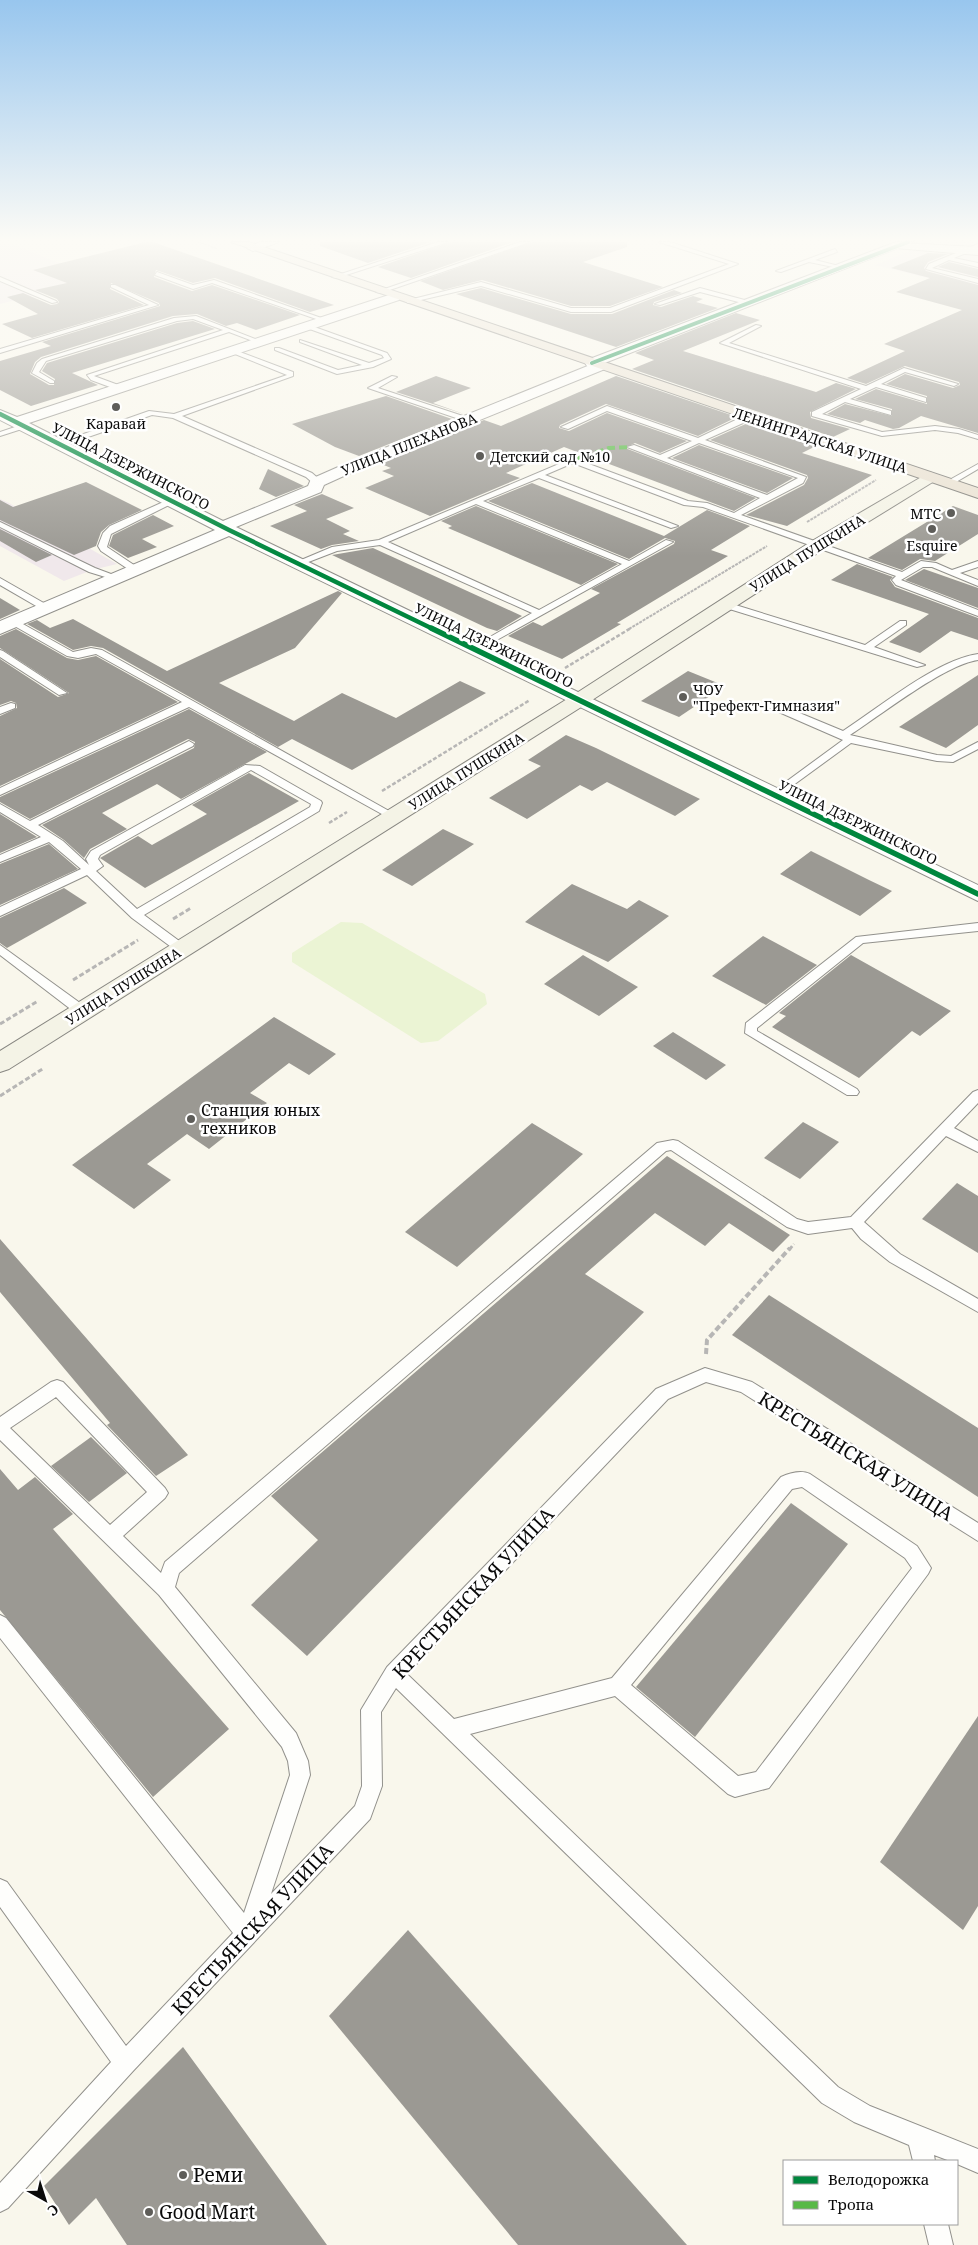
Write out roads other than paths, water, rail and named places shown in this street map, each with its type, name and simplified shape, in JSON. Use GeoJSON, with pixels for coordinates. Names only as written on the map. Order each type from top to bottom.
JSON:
{"type":"FeatureCollection","features":[{"type":"Feature","properties":{"kind":"highway","name":"ЛЕНИНГРАДСКАЯ УЛИЦА"},"geometry":{"type":"LineString","coordinates":[[544,347],[978,493]]}},
{"type":"Feature","properties":{"kind":"main road","name":"УЛИЦА ПУШКИНА"},"geometry":{"type":"LineString","coordinates":[[0,1063],[579,700],[818,545],[930,477]]}},
{"type":"Feature","properties":{"kind":"street"},"geometry":{"type":"LineString","coordinates":[[20,424],[118,388],[245,347]]}},
{"type":"Feature","properties":{"kind":"street","name":"УЛИЦА ПЛЕХАНОВА"},"geometry":{"type":"LineString","coordinates":[[7,625],[302,495],[314,489],[317,482],[640,347]]}},
{"type":"Feature","properties":{"kind":"street","name":"УЛИЦА ДЗЕРЖИНСКОГО"},"geometry":{"type":"LineString","coordinates":[[0,414],[298,564],[978,894]]}},
{"type":"Feature","properties":{"kind":"lane"},"geometry":{"type":"LineString","coordinates":[[52,382],[35,373],[39,364],[44,360],[87,347]]}},
{"type":"Feature","properties":{"kind":"lane"},"geometry":{"type":"LineString","coordinates":[[118,388],[90,375],[92,372],[174,347]]}},
{"type":"Feature","properties":{"kind":"lane"},"geometry":{"type":"LineString","coordinates":[[316,347],[371,366]]}},
{"type":"Feature","properties":{"kind":"lane"},"geometry":{"type":"LineString","coordinates":[[277,349],[337,372],[371,366],[388,359],[385,354],[365,347]]}},
{"type":"Feature","properties":{"kind":"lane"},"geometry":{"type":"LineString","coordinates":[[735,347],[866,388]]}},
{"type":"Feature","properties":{"kind":"lane"},"geometry":{"type":"LineString","coordinates":[[175,416],[290,376],[291,372],[232,351]]}},
{"type":"Feature","properties":{"kind":"lane"},"geometry":{"type":"LineString","coordinates":[[954,384],[904,370],[815,414],[882,434],[935,428],[978,437]]}},
{"type":"Feature","properties":{"kind":"lane"},"geometry":{"type":"LineString","coordinates":[[394,376],[372,388],[468,419]]}},
{"type":"Feature","properties":{"kind":"lane"},"geometry":{"type":"LineString","coordinates":[[874,384],[924,400]]}},
{"type":"Feature","properties":{"kind":"lane"},"geometry":{"type":"LineString","coordinates":[[842,399],[888,413]]}},
{"type":"Feature","properties":{"kind":"lane"},"geometry":{"type":"LineString","coordinates":[[564,427],[607,408],[802,477],[800,481],[734,516]]}},
{"type":"Feature","properties":{"kind":"lane"},"geometry":{"type":"LineString","coordinates":[[59,444],[152,413],[175,416],[309,475],[317,482]]}},
{"type":"Feature","properties":{"kind":"lane"},"geometry":{"type":"LineString","coordinates":[[660,458],[750,417]]}},
{"type":"Feature","properties":{"kind":"lane"},"geometry":{"type":"LineString","coordinates":[[0,434],[20,424]]}},
{"type":"Feature","properties":{"kind":"lane"},"geometry":{"type":"LineString","coordinates":[[631,447],[767,498]]}},
{"type":"Feature","properties":{"kind":"lane"},"geometry":{"type":"LineString","coordinates":[[298,564],[335,549],[381,542],[572,460],[687,503],[704,505],[903,575]]}},
{"type":"Feature","properties":{"kind":"lane"},"geometry":{"type":"LineString","coordinates":[[948,483],[978,466]]}},
{"type":"Feature","properties":{"kind":"lane"},"geometry":{"type":"LineString","coordinates":[[540,475],[674,526]]}},
{"type":"Feature","properties":{"kind":"lane"},"geometry":{"type":"LineString","coordinates":[[134,569],[104,549],[102,546],[107,534],[113,528],[173,501]]}},
{"type":"Feature","properties":{"kind":"lane"},"geometry":{"type":"LineString","coordinates":[[477,502],[629,564]]}},
{"type":"Feature","properties":{"kind":"lane"},"geometry":{"type":"LineString","coordinates":[[0,524],[92,570],[115,577]]}},
{"type":"Feature","properties":{"kind":"lane"},"geometry":{"type":"LineString","coordinates":[[381,542],[539,613]]}},
{"type":"Feature","properties":{"kind":"lane"},"geometry":{"type":"LineString","coordinates":[[474,650],[669,542]]}},
{"type":"Feature","properties":{"kind":"lane"},"geometry":{"type":"LineString","coordinates":[[978,582],[932,565],[921,564],[896,580],[899,583],[978,613]]}},
{"type":"Feature","properties":{"kind":"lane"},"geometry":{"type":"LineString","coordinates":[[951,573],[978,564]]}},
{"type":"Feature","properties":{"kind":"lane"},"geometry":{"type":"LineString","coordinates":[[0,581],[46,608]]}},
{"type":"Feature","properties":{"kind":"lane"},"geometry":{"type":"LineString","coordinates":[[726,605],[868,647],[920,665]]}},
{"type":"Feature","properties":{"kind":"lane"},"geometry":{"type":"LineString","coordinates":[[868,647],[903,623]]}},
{"type":"Feature","properties":{"kind":"lane"},"geometry":{"type":"LineString","coordinates":[[7,625],[70,654],[78,656],[96,651],[189,703],[288,772],[318,803],[315,809],[136,915]]}},
{"type":"Feature","properties":{"kind":"lane"},"geometry":{"type":"LineString","coordinates":[[0,653],[62,694]]}},
{"type":"Feature","properties":{"kind":"lane"},"geometry":{"type":"LineString","coordinates":[[773,795],[846,738],[939,672],[965,658],[978,657]]}},
{"type":"Feature","properties":{"kind":"lane"},"geometry":{"type":"LineString","coordinates":[[0,792],[189,703]]}},
{"type":"Feature","properties":{"kind":"lane"},"geometry":{"type":"LineString","coordinates":[[769,704],[846,738],[937,758],[953,759],[978,745]]}},
{"type":"Feature","properties":{"kind":"lane"},"geometry":{"type":"LineString","coordinates":[[0,711],[11,706]]}},
{"type":"Feature","properties":{"kind":"lane"},"geometry":{"type":"LineString","coordinates":[[28,826],[189,744]]}},
{"type":"Feature","properties":{"kind":"lane"},"geometry":{"type":"LineString","coordinates":[[0,912],[98,866],[92,859],[95,853],[239,771],[256,768],[288,772],[365,801],[393,816]]}},
{"type":"Feature","properties":{"kind":"lane"},"geometry":{"type":"LineString","coordinates":[[0,807],[28,826],[59,843],[86,871],[136,915],[182,949]]}},
{"type":"Feature","properties":{"kind":"lane"},"geometry":{"type":"LineString","coordinates":[[0,859],[48,838]]}},
{"type":"Feature","properties":{"kind":"lane"},"geometry":{"type":"LineString","coordinates":[[852,1092],[751,1033],[751,1026],[860,940],[978,927]]}},
{"type":"Feature","properties":{"kind":"lane"},"geometry":{"type":"LineString","coordinates":[[0,949],[82,1011]]}},
{"type":"Feature","properties":{"kind":"lane"},"geometry":{"type":"LineString","coordinates":[[165,1589],[171,1568],[662,1147],[673,1145],[792,1223],[808,1228],[855,1222],[978,1095]]}},
{"type":"Feature","properties":{"kind":"lane"},"geometry":{"type":"LineString","coordinates":[[944,1129],[978,1147]]}},
{"type":"Feature","properties":{"kind":"lane"},"geometry":{"type":"LineString","coordinates":[[855,1222],[862,1232],[884,1251],[978,1306]]}},
{"type":"Feature","properties":{"kind":"lane","name":"КРЕСТЬЯНСКАЯ УЛИЦА"},"geometry":{"type":"LineString","coordinates":[[0,2200],[125,2063],[363,1812],[372,1786],[371,1710],[394,1674],[662,1394],[705,1375],[746,1386],[978,1534]]}},
{"type":"Feature","properties":{"kind":"lane"},"geometry":{"type":"LineString","coordinates":[[110,1536],[158,1493],[57,1387],[0,1427],[110,1536],[165,1589],[289,1740],[298,1761],[300,1775],[247,1934]]}},
{"type":"Feature","properties":{"kind":"lane"},"geometry":{"type":"LineString","coordinates":[[451,1729],[618,1686],[788,1482],[804,1479],[911,1552],[922,1568],[762,1780],[735,1787],[618,1686]]}},
{"type":"Feature","properties":{"kind":"lane"},"geometry":{"type":"LineString","coordinates":[[0,1624],[247,1934]]}},
{"type":"Feature","properties":{"kind":"lane"},"geometry":{"type":"LineString","coordinates":[[394,1674],[830,2095],[862,2114],[978,2161]]}},
{"type":"Feature","properties":{"kind":"lane"},"geometry":{"type":"LineString","coordinates":[[0,1889],[125,2063]]}},
{"type":"Feature","properties":{"kind":"lane"},"geometry":{"type":"LineString","coordinates":[[919,2137],[924,2160]]}},
{"type":"Feature","properties":{"kind":"lane"},"geometry":{"type":"LineString","coordinates":[[936,2225],[941,2245]]}},
{"type":"Feature","properties":{"kind":"place","name":"Каравай"},"geometry":{"type":"Point","coordinates":[116,407]}},
{"type":"Feature","properties":{"kind":"place","name":"Детский сад №10"},"geometry":{"type":"Point","coordinates":[480,456]}},
{"type":"Feature","properties":{"kind":"place","name":"МТС"},"geometry":{"type":"Point","coordinates":[951,513]}},
{"type":"Feature","properties":{"kind":"place","name":"Esquire"},"geometry":{"type":"Point","coordinates":[932,529]}},
{"type":"Feature","properties":{"kind":"place","name":"ЧОУ \"Префект-Гимназия\""},"geometry":{"type":"Point","coordinates":[683,697]}},
{"type":"Feature","properties":{"kind":"place","name":"Станция юных техников"},"geometry":{"type":"Point","coordinates":[191,1119]}},
{"type":"Feature","properties":{"kind":"place","name":"Реми"},"geometry":{"type":"Point","coordinates":[183,2175]}},
{"type":"Feature","properties":{"kind":"place","name":"Good Mart"},"geometry":{"type":"Point","coordinates":[149,2212]}}]}
